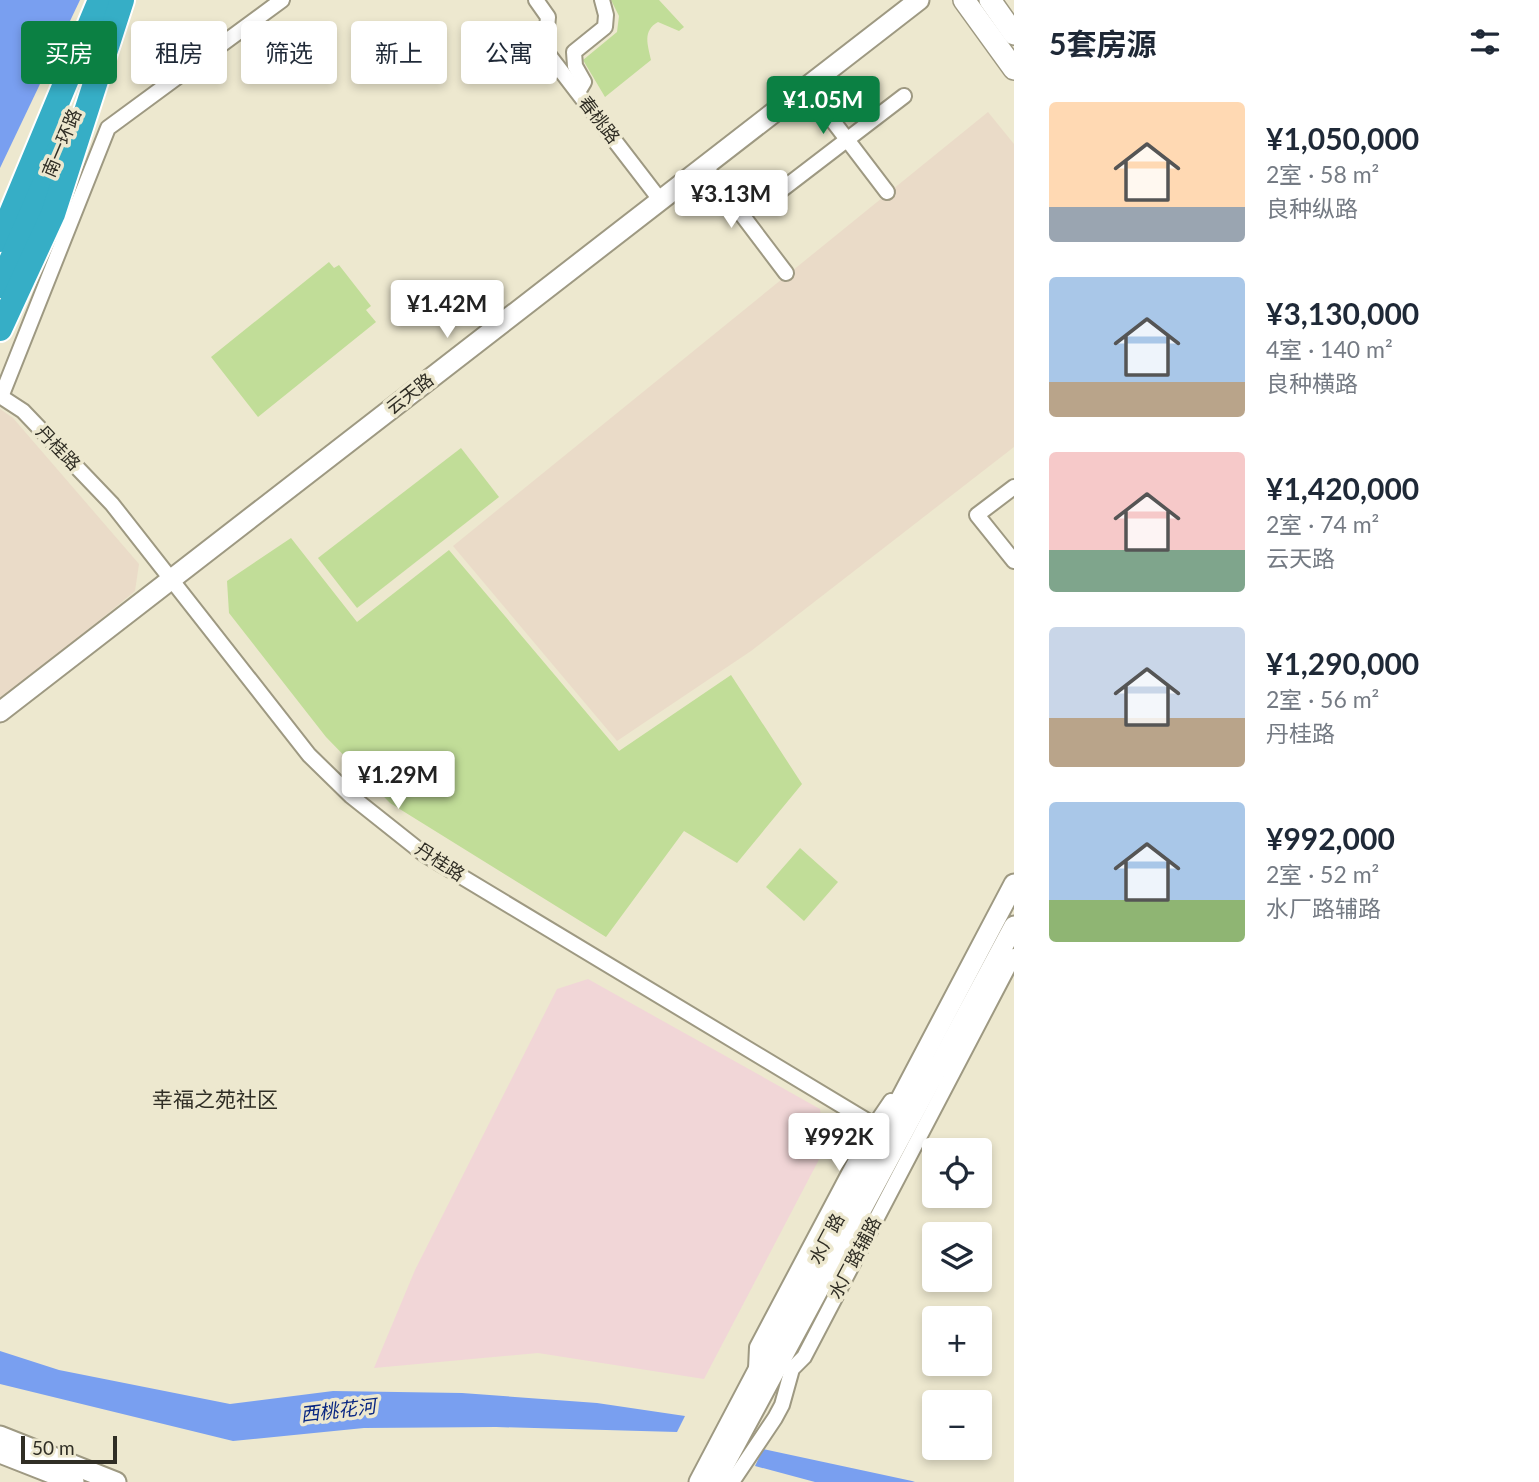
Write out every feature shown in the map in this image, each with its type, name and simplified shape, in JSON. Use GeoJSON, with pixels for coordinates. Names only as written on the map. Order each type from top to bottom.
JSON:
{"type":"FeatureCollection","features":[{"type":"Feature","properties":{"kind":"highway","name":"南一环路"},"geometry":{"type":"LineString","coordinates":[[0,240],[100,0]]}},
{"type":"Feature","properties":{"kind":"highway","name":"南一环路"},"geometry":{"type":"LineString","coordinates":[[0,286],[122,0]]}},
{"type":"Feature","properties":{"kind":"highway"},"geometry":{"type":"LineString","coordinates":[[0,329],[52,214],[122,0]]}},
{"type":"Feature","properties":{"kind":"main road"},"geometry":{"type":"LineString","coordinates":[[964,0],[1014,69]]}},
{"type":"Feature","properties":{"kind":"main road"},"geometry":{"type":"LineString","coordinates":[[990,0],[1014,34]]}},
{"type":"Feature","properties":{"kind":"street"},"geometry":{"type":"LineString","coordinates":[[1,396],[108,128],[282,0]]}},
{"type":"Feature","properties":{"kind":"street","name":"春桃路"},"geometry":{"type":"LineString","coordinates":[[536,0],[548,17],[545,50],[660,201]]}},
{"type":"Feature","properties":{"kind":"street"},"geometry":{"type":"LineString","coordinates":[[578,92],[583,82],[575,66],[574,52],[605,27],[606,15],[602,0]]}},
{"type":"Feature","properties":{"kind":"street","name":"云天路"},"geometry":{"type":"LineString","coordinates":[[0,712],[919,0]]}},
{"type":"Feature","properties":{"kind":"street"},"geometry":{"type":"LineString","coordinates":[[807,88],[887,192]]}},
{"type":"Feature","properties":{"kind":"street"},"geometry":{"type":"LineString","coordinates":[[764,204],[904,96]]}},
{"type":"Feature","properties":{"kind":"street"},"geometry":{"type":"LineString","coordinates":[[705,166],[786,273]]}},
{"type":"Feature","properties":{"kind":"street","name":"丹桂路"},"geometry":{"type":"LineString","coordinates":[[1,396],[23,411],[112,504],[309,755],[351,796],[424,854],[879,1129]]}},
{"type":"Feature","properties":{"kind":"street"},"geometry":{"type":"LineString","coordinates":[[1014,487],[977,515],[1014,561]]}},
{"type":"Feature","properties":{"kind":"street","name":"水厂路"},"geometry":{"type":"LineString","coordinates":[[699,1482],[756,1375],[879,1129],[936,1033],[1014,884]]}},
{"type":"Feature","properties":{"kind":"street","name":"水厂路"},"geometry":{"type":"LineString","coordinates":[[715,1482],[1014,926]]}},
{"type":"Feature","properties":{"kind":"street","name":"水厂路辅路"},"geometry":{"type":"LineString","coordinates":[[732,1482],[782,1405],[792,1369],[804,1357],[1014,956]]}},
{"type":"Feature","properties":{"kind":"street"},"geometry":{"type":"LineString","coordinates":[[0,1436],[116,1482]]}},
{"type":"Feature","properties":{"kind":"street"},"geometry":{"type":"LineString","coordinates":[[0,1453],[74,1482]]}},
{"type":"Feature","properties":{"kind":"shaded area"},"geometry":{"type":"Polygon","coordinates":[[[988,112],[1014,144],[1014,447],[751,651],[617,741],[453,546],[988,112]]]}},
{"type":"Feature","properties":{"kind":"shaded area"},"geometry":{"type":"Polygon","coordinates":[[[0,409],[13,418],[139,564],[135,591],[0,703],[0,409]]]}},
{"type":"Feature","properties":{"kind":"shaded area"},"geometry":{"type":"Polygon","coordinates":[[[588,979],[820,1109],[825,1148],[704,1379],[538,1353],[374,1368],[415,1270],[557,989],[588,979]]]}},
{"type":"Feature","properties":{"kind":"green space"},"geometry":{"type":"Polygon","coordinates":[[[611,0],[659,0],[684,27],[679,31],[658,22],[653,26],[647,39],[651,60],[605,97],[583,60],[617,32],[619,16],[611,0]]]}},
{"type":"Feature","properties":{"kind":"green space"},"geometry":{"type":"Polygon","coordinates":[[[329,262],[334,268],[339,265],[371,306],[366,310],[376,322],[258,417],[211,357],[329,262]]]}},
{"type":"Feature","properties":{"kind":"green space"},"geometry":{"type":"Polygon","coordinates":[[[461,448],[499,497],[357,608],[318,558],[461,448]]]}},
{"type":"Feature","properties":{"kind":"green space"},"geometry":{"type":"Polygon","coordinates":[[[291,538],[357,622],[449,550],[619,751],[731,675],[802,784],[737,863],[684,831],[606,937],[390,803],[326,737],[229,613],[227,581],[291,538]]]}},
{"type":"Feature","properties":{"kind":"green space"},"geometry":{"type":"Polygon","coordinates":[[[800,848],[838,882],[804,921],[766,887],[800,848]]]}},
{"type":"Feature","properties":{"kind":"water"},"geometry":{"type":"Polygon","coordinates":[[[0,0],[80,0],[70,21],[21,21],[21,84],[40,84],[0,168],[0,0]]]}},
{"type":"Feature","properties":{"kind":"water","name":"西桃花河"},"geometry":{"type":"Polygon","coordinates":[[[0,1351],[59,1370],[230,1404],[333,1391],[462,1393],[597,1403],[685,1416],[677,1432],[496,1427],[364,1428],[233,1441],[0,1384],[0,1351]]]}},
{"type":"Feature","properties":{"kind":"water"},"geometry":{"type":"Polygon","coordinates":[[[763,1449],[915,1482],[815,1482],[755,1466],[763,1449]]]}},
{"type":"Feature","properties":{"kind":"district","name":"幸福之苑社区"},"geometry":{"type":"Point","coordinates":[215,1100]}}]}
